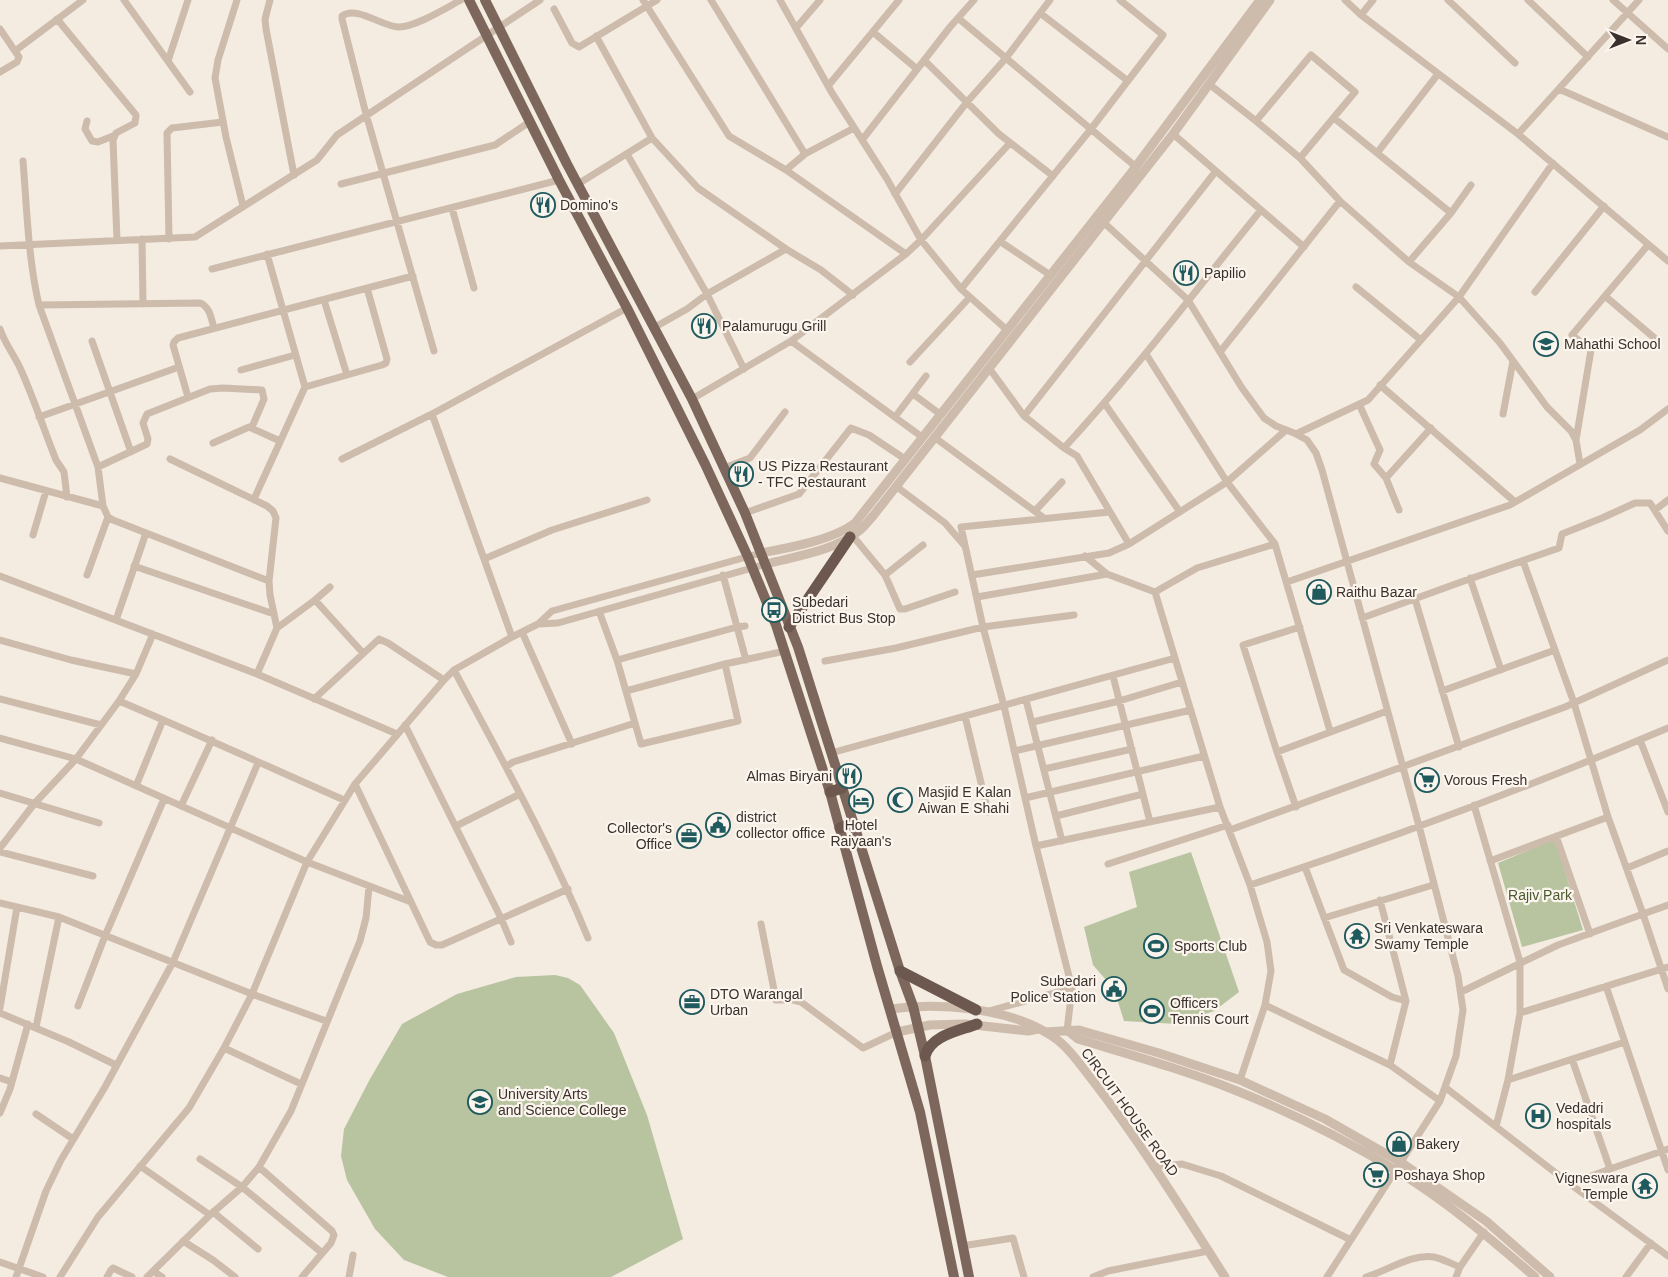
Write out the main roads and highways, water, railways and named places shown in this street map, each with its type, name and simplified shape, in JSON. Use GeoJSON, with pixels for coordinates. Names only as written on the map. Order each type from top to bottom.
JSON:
{"type":"FeatureCollection","features":[{"type":"Feature","properties":{"kind":"highway"},"geometry":{"type":"LineString","coordinates":[[789,626],[851,536]]}},
{"type":"Feature","properties":{"kind":"highway"},"geometry":{"type":"LineString","coordinates":[[830,792],[842,788]]}},
{"type":"Feature","properties":{"kind":"highway"},"geometry":{"type":"LineString","coordinates":[[840,828],[854,823]]}},
{"type":"Feature","properties":{"kind":"highway"},"geometry":{"type":"LineString","coordinates":[[900,971],[976,1010]]}},
{"type":"Feature","properties":{"kind":"highway"},"geometry":{"type":"LineString","coordinates":[[925,1056],[926,1050],[940,1037],[977,1024]]}},
{"type":"Feature","properties":{"kind":"main road"},"geometry":{"type":"LineString","coordinates":[[470,0],[559,180],[627,308],[705,464],[748,557],[776,625],[830,792],[877,966],[920,1112],[954,1277]]}},
{"type":"Feature","properties":{"kind":"main road"},"geometry":{"type":"LineString","coordinates":[[485,0],[578,184],[692,399],[745,513],[798,647],[900,971],[913,1006],[925,1056],[969,1277]]}},
{"type":"Feature","properties":{"kind":"place","name":"Domino's"},"geometry":{"type":"Point","coordinates":[543,205]}},
{"type":"Feature","properties":{"kind":"place","name":"Papilio"},"geometry":{"type":"Point","coordinates":[1186,273]}},
{"type":"Feature","properties":{"kind":"place","name":"Palamurugu Grill"},"geometry":{"type":"Point","coordinates":[704,326]}},
{"type":"Feature","properties":{"kind":"place","name":"Mahathi School"},"geometry":{"type":"Point","coordinates":[1546,344]}},
{"type":"Feature","properties":{"kind":"place","name":"US Pizza Restaurant - TFC Restaurant"},"geometry":{"type":"Point","coordinates":[741,474]}},
{"type":"Feature","properties":{"kind":"place","name":"Raithu Bazar"},"geometry":{"type":"Point","coordinates":[1319,592]}},
{"type":"Feature","properties":{"kind":"place","name":"Subedari District Bus Stop"},"geometry":{"type":"Point","coordinates":[774,610]}},
{"type":"Feature","properties":{"kind":"place","name":"Almas Biryani"},"geometry":{"type":"Point","coordinates":[849,776]}},
{"type":"Feature","properties":{"kind":"place","name":"Vorous Fresh"},"geometry":{"type":"Point","coordinates":[1427,780]}},
{"type":"Feature","properties":{"kind":"place","name":"Masjid E Kalan Aiwan E Shahi"},"geometry":{"type":"Point","coordinates":[900,800]}},
{"type":"Feature","properties":{"kind":"place","name":"Hotel Raiyaan's"},"geometry":{"type":"Point","coordinates":[861,801]}},
{"type":"Feature","properties":{"kind":"place","name":"district collector office"},"geometry":{"type":"Point","coordinates":[718,825]}},
{"type":"Feature","properties":{"kind":"place","name":"Collector's Office"},"geometry":{"type":"Point","coordinates":[689,836]}},
{"type":"Feature","properties":{"kind":"place","name":"Sri Venkateswara Swamy Temple"},"geometry":{"type":"Point","coordinates":[1357,936]}},
{"type":"Feature","properties":{"kind":"place","name":"Sports Club"},"geometry":{"type":"Point","coordinates":[1156,946]}},
{"type":"Feature","properties":{"kind":"place","name":"Subedari Police Station"},"geometry":{"type":"Point","coordinates":[1114,989]}},
{"type":"Feature","properties":{"kind":"place","name":"DTO Warangal Urban"},"geometry":{"type":"Point","coordinates":[692,1002]}},
{"type":"Feature","properties":{"kind":"place","name":"Officers Tennis Court"},"geometry":{"type":"Point","coordinates":[1152,1011]}},
{"type":"Feature","properties":{"kind":"place","name":"University Arts and Science College"},"geometry":{"type":"Point","coordinates":[480,1102]}},
{"type":"Feature","properties":{"kind":"place","name":"Vedadri hospitals"},"geometry":{"type":"Point","coordinates":[1538,1116]}},
{"type":"Feature","properties":{"kind":"place","name":"Bakery"},"geometry":{"type":"Point","coordinates":[1399,1144]}},
{"type":"Feature","properties":{"kind":"place","name":"Poshaya Shop"},"geometry":{"type":"Point","coordinates":[1376,1175]}},
{"type":"Feature","properties":{"kind":"place","name":"Vigneswara Temple"},"geometry":{"type":"Point","coordinates":[1645,1186]}},
{"type":"Feature","properties":{"kind":"park label","name":"Rajiv Park"},"geometry":{"type":"Point","coordinates":[1540,895]}}]}
